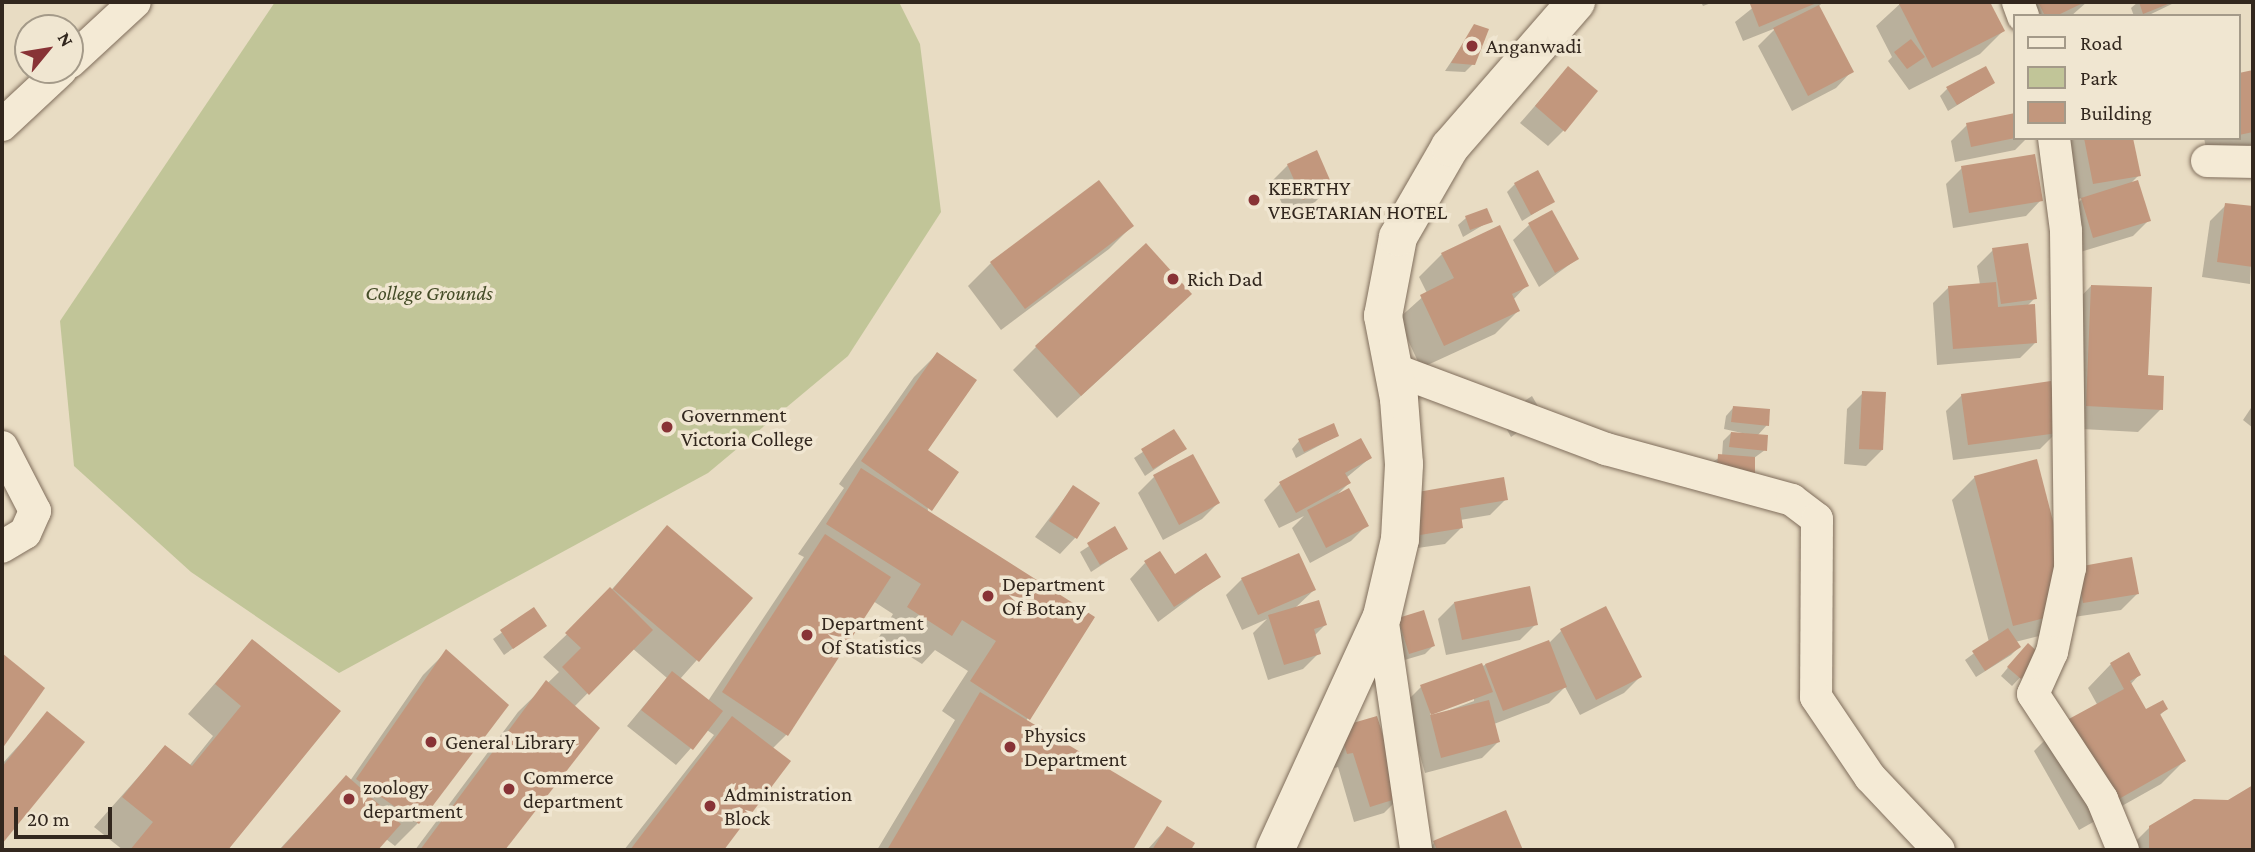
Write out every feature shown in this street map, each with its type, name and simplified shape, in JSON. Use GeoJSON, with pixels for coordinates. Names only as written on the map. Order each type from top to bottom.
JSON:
{"type":"FeatureCollection","features":[{"type":"Feature","properties":{"kind":"main road"},"geometry":{"type":"LineString","coordinates":[[1275,850],[1382,616],[1400,538],[1404,464],[1393,369],[1383,316],[1398,237],[1450,147],[1576,2]]}},
{"type":"Feature","properties":{"kind":"street"},"geometry":{"type":"LineString","coordinates":[[84,49],[135,2]]}},
{"type":"Feature","properties":{"kind":"street"},"geometry":{"type":"LineString","coordinates":[[2,125],[46,84]]}},
{"type":"Feature","properties":{"kind":"street"},"geometry":{"type":"LineString","coordinates":[[2054,140],[2066,231],[2070,568],[2052,652],[2033,694],[2102,799],[2123,850]]}},
{"type":"Feature","properties":{"kind":"street"},"geometry":{"type":"LineString","coordinates":[[2207,161],[2253,162]]}},
{"type":"Feature","properties":{"kind":"street"},"geometry":{"type":"LineString","coordinates":[[1393,369],[1606,449],[1792,500],[1817,519],[1816,696],[1870,777],[1939,850]]}},
{"type":"Feature","properties":{"kind":"street"},"geometry":{"type":"LineString","coordinates":[[2,447],[35,511],[25,533],[2,547]]}},
{"type":"Feature","properties":{"kind":"street"},"geometry":{"type":"LineString","coordinates":[[1382,616],[1416,850]]}},
{"type":"Feature","properties":{"kind":"green space","name":"College Grounds"},"geometry":{"type":"Polygon","coordinates":[[[275,2],[899,2],[920,44],[941,212],[848,356],[708,473],[339,673],[191,572],[74,466],[60,321],[275,2]]]}},
{"type":"Feature","properties":{"kind":"building"},"geometry":{"type":"Polygon","coordinates":[[[1819,2],[1759,27],[1750,4],[1819,2]]]}},
{"type":"Feature","properties":{"kind":"building"},"geometry":{"type":"Polygon","coordinates":[[[1898,2],[1990,2],[2005,31],[1932,68],[1898,2]]]}},
{"type":"Feature","properties":{"kind":"building"},"geometry":{"type":"Polygon","coordinates":[[[2038,2],[2085,2],[2060,14],[2044,14],[2038,2]]]}},
{"type":"Feature","properties":{"kind":"building"},"geometry":{"type":"Polygon","coordinates":[[[2139,2],[2173,2],[2143,14],[2139,2]]]}},
{"type":"Feature","properties":{"kind":"building"},"geometry":{"type":"Polygon","coordinates":[[[1819,5],[1854,72],[1808,96],[1773,28],[1819,5]]]}},
{"type":"Feature","properties":{"kind":"building","name":"Anganwadi"},"geometry":{"type":"Polygon","coordinates":[[[1474,24],[1489,29],[1475,65],[1451,63],[1474,24]]]}},
{"type":"Feature","properties":{"kind":"building"},"geometry":{"type":"Polygon","coordinates":[[[1911,39],[1925,57],[1907,69],[1894,52],[1911,39]]]}},
{"type":"Feature","properties":{"kind":"building"},"geometry":{"type":"Polygon","coordinates":[[[1568,66],[1598,91],[1565,132],[1535,106],[1568,66]]]}},
{"type":"Feature","properties":{"kind":"building"},"geometry":{"type":"Polygon","coordinates":[[[1986,66],[1995,83],[1957,105],[1946,87],[1986,66]]]}},
{"type":"Feature","properties":{"kind":"building"},"geometry":{"type":"Polygon","coordinates":[[[2253,70],[2253,132],[2241,135],[2241,73],[2253,70]]]}},
{"type":"Feature","properties":{"kind":"building"},"geometry":{"type":"Polygon","coordinates":[[[2014,113],[2014,138],[1971,147],[1966,123],[2014,113]]]}},
{"type":"Feature","properties":{"kind":"building"},"geometry":{"type":"Polygon","coordinates":[[[2084,140],[2133,140],[2141,176],[2093,184],[2084,140]]]}},
{"type":"Feature","properties":{"kind":"building"},"geometry":{"type":"Polygon","coordinates":[[[1317,150],[1333,187],[1303,200],[1287,164],[1317,150]]]}},
{"type":"Feature","properties":{"kind":"building"},"geometry":{"type":"Polygon","coordinates":[[[2035,154],[2043,201],[1969,213],[1961,166],[2035,154]]]}},
{"type":"Feature","properties":{"kind":"building"},"geometry":{"type":"Polygon","coordinates":[[[1538,170],[1555,202],[1531,215],[1514,183],[1538,170]]]}},
{"type":"Feature","properties":{"kind":"building"},"geometry":{"type":"Polygon","coordinates":[[[1099,180],[1134,226],[1025,309],[990,262],[1099,180]]]}},
{"type":"Feature","properties":{"kind":"building"},"geometry":{"type":"Polygon","coordinates":[[[2138,180],[2151,221],[2093,238],[2081,198],[2138,180]]]}},
{"type":"Feature","properties":{"kind":"building"},"geometry":{"type":"Polygon","coordinates":[[[2225,203],[2253,206],[2253,267],[2217,262],[2225,203]]]}},
{"type":"Feature","properties":{"kind":"building"},"geometry":{"type":"Polygon","coordinates":[[[1487,208],[1493,222],[1470,230],[1465,216],[1487,208]]]}},
{"type":"Feature","properties":{"kind":"building"},"geometry":{"type":"Polygon","coordinates":[[[1552,210],[1579,259],[1555,273],[1528,223],[1552,210]]]}},
{"type":"Feature","properties":{"kind":"building"},"geometry":{"type":"Polygon","coordinates":[[[1500,225],[1529,286],[1512,294],[1520,311],[1444,346],[1420,295],[1454,278],[1441,253],[1500,225]]]}},
{"type":"Feature","properties":{"kind":"building"},"geometry":{"type":"Polygon","coordinates":[[[1146,243],[1192,294],[1081,396],[1035,346],[1146,243]]]}},
{"type":"Feature","properties":{"kind":"building"},"geometry":{"type":"Polygon","coordinates":[[[2028,243],[2037,299],[2001,304],[1992,248],[2028,243]]]}},
{"type":"Feature","properties":{"kind":"building"},"geometry":{"type":"Polygon","coordinates":[[[1996,282],[1998,307],[2035,304],[2037,343],[1953,349],[1948,286],[1996,282]]]}},
{"type":"Feature","properties":{"kind":"building"},"geometry":{"type":"Polygon","coordinates":[[[2091,285],[2152,287],[2148,375],[2164,376],[2163,410],[2086,406],[2091,285]]]}},
{"type":"Feature","properties":{"kind":"building"},"geometry":{"type":"Polygon","coordinates":[[[937,352],[977,380],[928,450],[959,472],[932,511],[861,461],[937,352]]]}},
{"type":"Feature","properties":{"kind":"building"},"geometry":{"type":"Polygon","coordinates":[[[2051,381],[2058,433],[1968,445],[1961,394],[2051,381]]]}},
{"type":"Feature","properties":{"kind":"building"},"geometry":{"type":"Polygon","coordinates":[[[1862,391],[1886,392],[1883,450],[1859,449],[1862,391]]]}},
{"type":"Feature","properties":{"kind":"building"},"geometry":{"type":"Polygon","coordinates":[[[1733,406],[1770,409],[1769,426],[1731,422],[1733,406]]]}},
{"type":"Feature","properties":{"kind":"building"},"geometry":{"type":"Polygon","coordinates":[[[1334,423],[1339,436],[1304,452],[1298,439],[1334,423]]]}},
{"type":"Feature","properties":{"kind":"building"},"geometry":{"type":"Polygon","coordinates":[[[1174,429],[1187,449],[1153,469],[1141,449],[1174,429]]]}},
{"type":"Feature","properties":{"kind":"building"},"geometry":{"type":"Polygon","coordinates":[[[1731,432],[1768,435],[1767,451],[1729,447],[1731,432]]]}},
{"type":"Feature","properties":{"kind":"building"},"geometry":{"type":"Polygon","coordinates":[[[1361,438],[1372,458],[1345,473],[1351,483],[1296,513],[1279,482],[1361,438]]]}},
{"type":"Feature","properties":{"kind":"building"},"geometry":{"type":"Polygon","coordinates":[[[1193,454],[1220,503],[1179,525],[1153,475],[1193,454]]]}},
{"type":"Feature","properties":{"kind":"building"},"geometry":{"type":"Polygon","coordinates":[[[1718,454],[1755,457],[1755,473],[1717,470],[1718,454]]]}},
{"type":"Feature","properties":{"kind":"building"},"geometry":{"type":"Polygon","coordinates":[[[2037,459],[2076,610],[2013,626],[1974,476],[2037,459]]]}},
{"type":"Feature","properties":{"kind":"building","name":"Department Of Botany"},"geometry":{"type":"Polygon","coordinates":[[[861,468],[1095,617],[1030,720],[970,681],[996,641],[962,620],[952,636],[907,607],[921,584],[826,524],[861,468]]]}},
{"type":"Feature","properties":{"kind":"building"},"geometry":{"type":"Polygon","coordinates":[[[1504,477],[1508,500],[1460,508],[1463,528],[1420,535],[1412,493],[1504,477]]]}},
{"type":"Feature","properties":{"kind":"building"},"geometry":{"type":"Polygon","coordinates":[[[1073,485],[1100,503],[1077,539],[1049,521],[1073,485]]]}},
{"type":"Feature","properties":{"kind":"building"},"geometry":{"type":"Polygon","coordinates":[[[1349,488],[1369,526],[1326,548],[1307,510],[1349,488]]]}},
{"type":"Feature","properties":{"kind":"building"},"geometry":{"type":"Polygon","coordinates":[[[667,525],[753,598],[699,662],[613,589],[667,525]]]}},
{"type":"Feature","properties":{"kind":"building"},"geometry":{"type":"Polygon","coordinates":[[[1115,526],[1128,549],[1100,565],[1087,543],[1115,526]]]}},
{"type":"Feature","properties":{"kind":"building","name":"Department Of Statistics"},"geometry":{"type":"Polygon","coordinates":[[[825,534],[891,577],[788,736],[722,692],[825,534]]]}},
{"type":"Feature","properties":{"kind":"building"},"geometry":{"type":"Polygon","coordinates":[[[1160,551],[1175,574],[1206,553],[1221,577],[1174,607],[1144,561],[1160,551]]]}},
{"type":"Feature","properties":{"kind":"building"},"geometry":{"type":"Polygon","coordinates":[[[1299,553],[1316,590],[1258,615],[1241,578],[1299,553]]]}},
{"type":"Feature","properties":{"kind":"building"},"geometry":{"type":"Polygon","coordinates":[[[2132,557],[2139,594],[2083,603],[2077,567],[2132,557]]]}},
{"type":"Feature","properties":{"kind":"building"},"geometry":{"type":"Polygon","coordinates":[[[1530,586],[1538,625],[1462,640],[1454,602],[1530,586]]]}},
{"type":"Feature","properties":{"kind":"building"},"geometry":{"type":"Polygon","coordinates":[[[610,587],[653,630],[589,695],[562,667],[581,648],[565,633],[610,587]]]}},
{"type":"Feature","properties":{"kind":"building"},"geometry":{"type":"Polygon","coordinates":[[[1319,600],[1327,625],[1314,629],[1321,654],[1284,665],[1268,615],[1319,600]]]}},
{"type":"Feature","properties":{"kind":"building"},"geometry":{"type":"Polygon","coordinates":[[[1606,606],[1642,677],[1596,700],[1560,629],[1606,606]]]}},
{"type":"Feature","properties":{"kind":"building"},"geometry":{"type":"Polygon","coordinates":[[[534,607],[547,626],[513,649],[500,630],[534,607]]]}},
{"type":"Feature","properties":{"kind":"building"},"geometry":{"type":"Polygon","coordinates":[[[1424,610],[1435,646],[1409,654],[1398,618],[1424,610]]]}},
{"type":"Feature","properties":{"kind":"building"},"geometry":{"type":"Polygon","coordinates":[[[2008,628],[2021,647],[1985,671],[1972,651],[2008,628]]]}},
{"type":"Feature","properties":{"kind":"building"},"geometry":{"type":"Polygon","coordinates":[[[252,639],[341,711],[228,850],[130,850],[153,822],[122,797],[165,745],[192,766],[241,706],[215,684],[252,639]]]}},
{"type":"Feature","properties":{"kind":"building"},"geometry":{"type":"Polygon","coordinates":[[[1549,640],[1567,687],[1503,711],[1485,664],[1549,640]]]}},
{"type":"Feature","properties":{"kind":"building"},"geometry":{"type":"Polygon","coordinates":[[[2028,643],[2042,656],[2021,679],[2007,667],[2028,643]]]}},
{"type":"Feature","properties":{"kind":"building","name":"General Library"},"geometry":{"type":"Polygon","coordinates":[[[446,649],[509,705],[419,824],[356,779],[446,649]]]}},
{"type":"Feature","properties":{"kind":"building"},"geometry":{"type":"Polygon","coordinates":[[[2129,652],[2141,675],[2130,681],[2146,709],[2163,700],[2168,709],[2160,714],[2186,761],[2103,808],[2056,726],[2124,689],[2110,663],[2129,652]]]}},
{"type":"Feature","properties":{"kind":"building"},"geometry":{"type":"Polygon","coordinates":[[[2,653],[45,688],[2,749],[2,653]]]}},
{"type":"Feature","properties":{"kind":"building"},"geometry":{"type":"Polygon","coordinates":[[[1482,663],[1493,692],[1431,715],[1420,685],[1482,663]]]}},
{"type":"Feature","properties":{"kind":"building"},"geometry":{"type":"Polygon","coordinates":[[[672,671],[723,711],[693,750],[641,710],[672,671]]]}},
{"type":"Feature","properties":{"kind":"building","name":"Commerce department"},"geometry":{"type":"Polygon","coordinates":[[[546,680],[600,728],[505,850],[420,850],[546,680]]]}},
{"type":"Feature","properties":{"kind":"building","name":"Physics Department"},"geometry":{"type":"Polygon","coordinates":[[[980,692],[1162,801],[1133,850],[887,850],[980,692]]]}},
{"type":"Feature","properties":{"kind":"building"},"geometry":{"type":"Polygon","coordinates":[[[1489,700],[1500,742],[1441,758],[1430,715],[1489,700]]]}},
{"type":"Feature","properties":{"kind":"building"},"geometry":{"type":"Polygon","coordinates":[[[47,711],[85,742],[2,844],[2,767],[47,711]]]}},
{"type":"Feature","properties":{"kind":"building","name":"Administration Block"},"geometry":{"type":"Polygon","coordinates":[[[732,716],[791,761],[724,850],[630,850],[732,716]]]}},
{"type":"Feature","properties":{"kind":"building"},"geometry":{"type":"Polygon","coordinates":[[[1377,716],[1402,797],[1370,807],[1353,753],[1347,754],[1339,727],[1377,716]]]}},
{"type":"Feature","properties":{"kind":"building","name":"zoology department"},"geometry":{"type":"Polygon","coordinates":[[[346,775],[401,824],[378,850],[280,850],[346,775]]]}},
{"type":"Feature","properties":{"kind":"building"},"geometry":{"type":"Polygon","coordinates":[[[2253,785],[2253,850],[2149,850],[2149,826],[2194,799],[2228,800],[2253,785]]]}},
{"type":"Feature","properties":{"kind":"building"},"geometry":{"type":"Polygon","coordinates":[[[1506,810],[1523,850],[1437,850],[1433,841],[1506,810]]]}},
{"type":"Feature","properties":{"kind":"building"},"geometry":{"type":"Polygon","coordinates":[[[1167,826],[1195,843],[1191,850],[1152,850],[1167,826]]]}},
{"type":"Feature","properties":{"kind":"place","name":"Anganwadi"},"geometry":{"type":"Point","coordinates":[1472,46]}},
{"type":"Feature","properties":{"kind":"place","name":"KEERTHY VEGETARIAN HOTEL"},"geometry":{"type":"Point","coordinates":[1254,200]}},
{"type":"Feature","properties":{"kind":"place","name":"Rich Dad"},"geometry":{"type":"Point","coordinates":[1173,279]}},
{"type":"Feature","properties":{"kind":"place","name":"Government Victoria College"},"geometry":{"type":"Point","coordinates":[667,427]}},
{"type":"Feature","properties":{"kind":"place","name":"Department Of Botany"},"geometry":{"type":"Point","coordinates":[988,596]}},
{"type":"Feature","properties":{"kind":"place","name":"Department Of Statistics"},"geometry":{"type":"Point","coordinates":[807,635]}},
{"type":"Feature","properties":{"kind":"place","name":"General Library"},"geometry":{"type":"Point","coordinates":[431,742]}},
{"type":"Feature","properties":{"kind":"place","name":"Physics Department"},"geometry":{"type":"Point","coordinates":[1010,747]}},
{"type":"Feature","properties":{"kind":"place","name":"Commerce department"},"geometry":{"type":"Point","coordinates":[509,789]}},
{"type":"Feature","properties":{"kind":"place","name":"zoology department"},"geometry":{"type":"Point","coordinates":[349,799]}},
{"type":"Feature","properties":{"kind":"place","name":"Administration Block"},"geometry":{"type":"Point","coordinates":[710,806]}}]}
